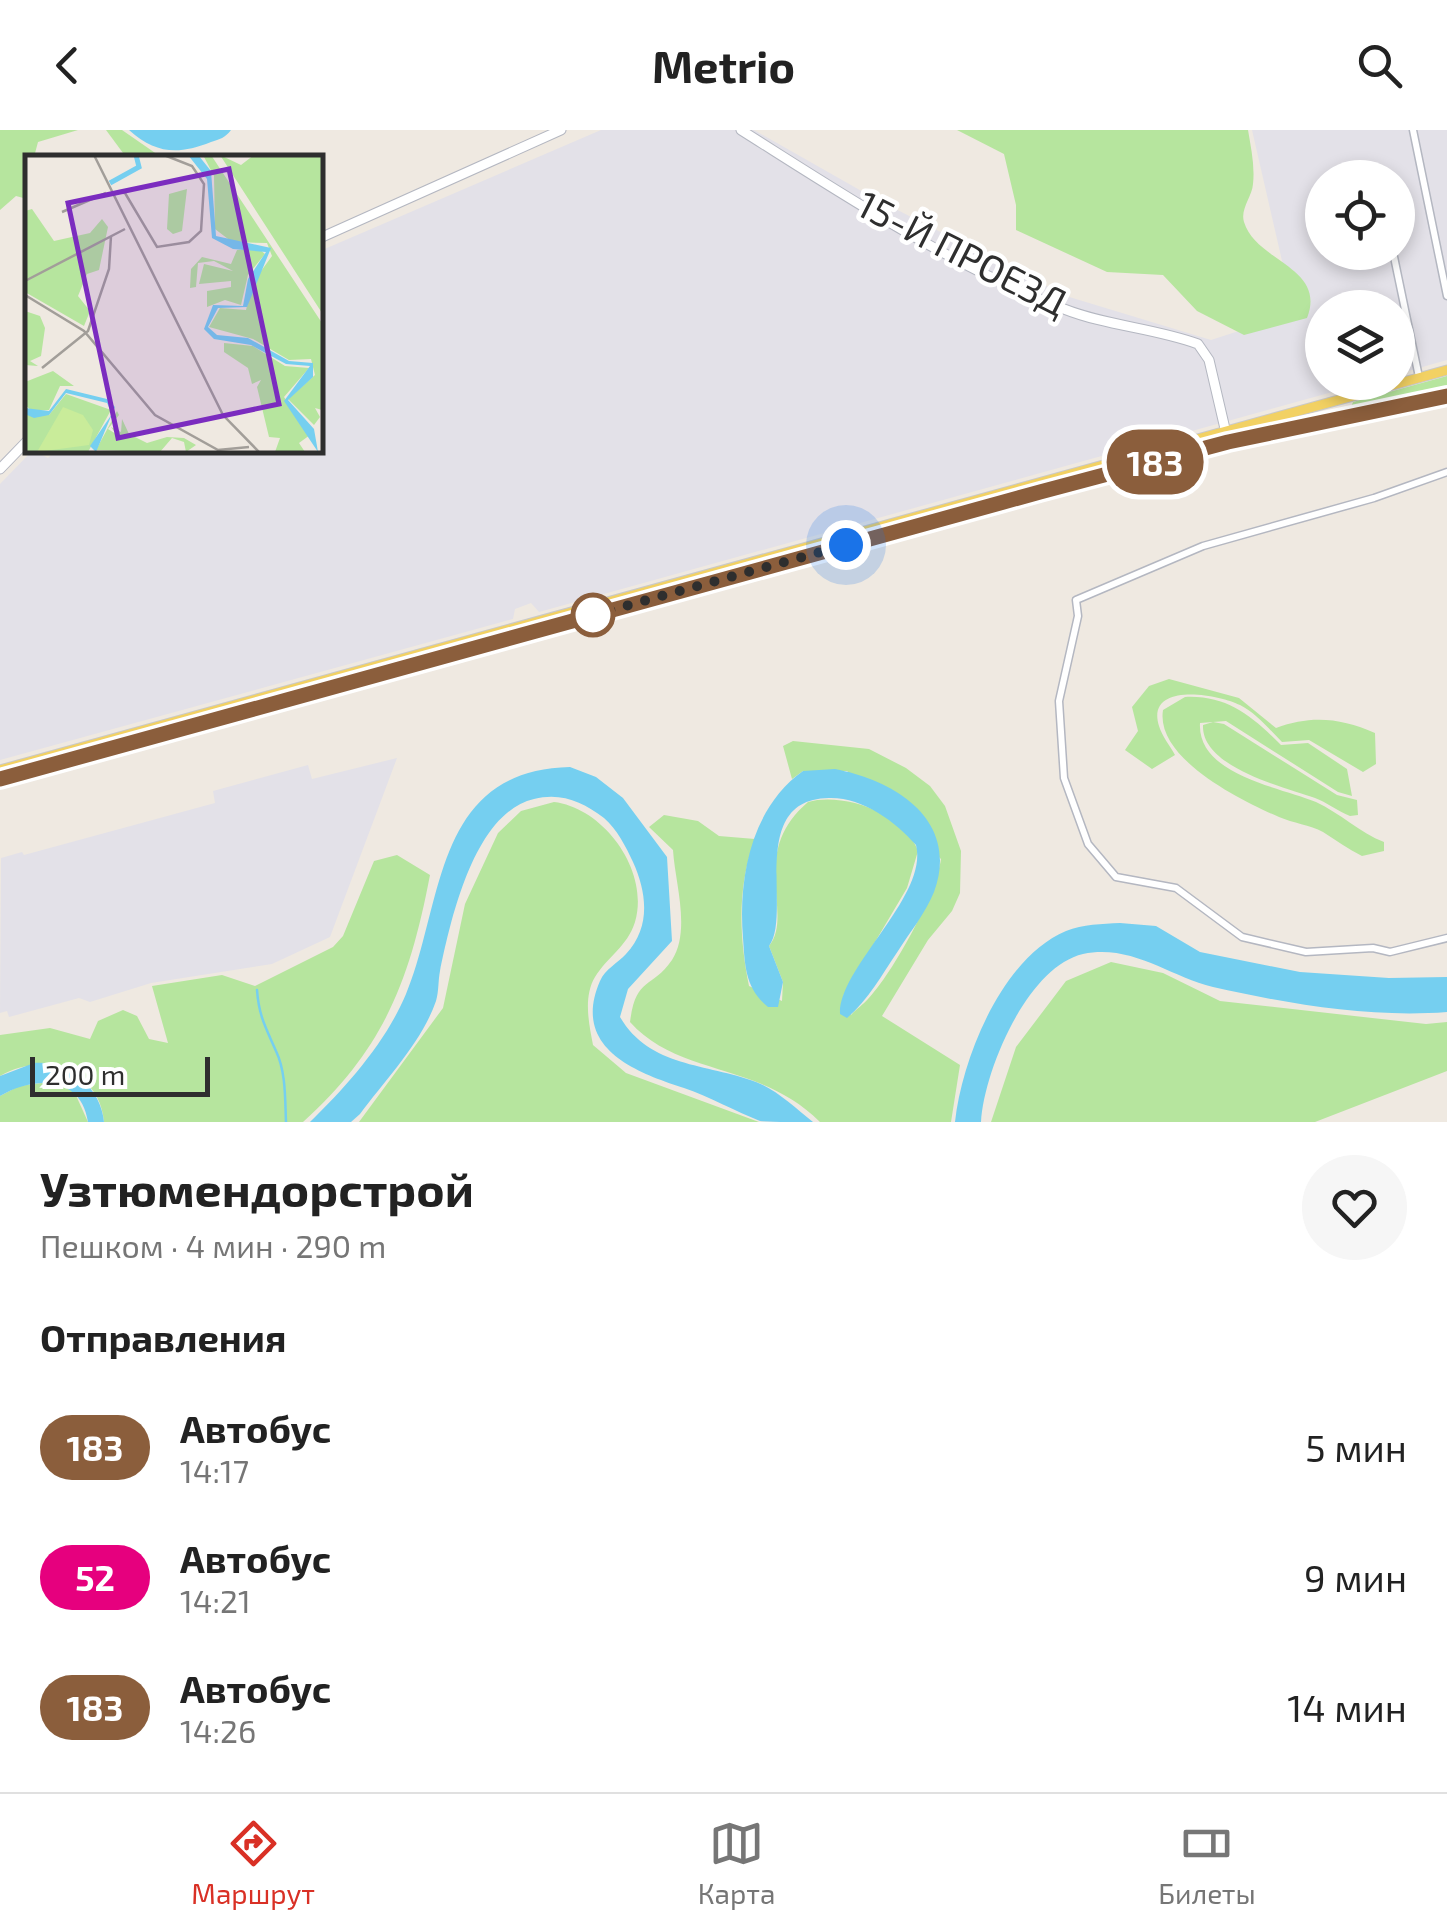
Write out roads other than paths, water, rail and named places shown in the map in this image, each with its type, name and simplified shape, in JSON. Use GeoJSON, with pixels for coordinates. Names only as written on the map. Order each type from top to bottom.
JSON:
{"type":"FeatureCollection","features":[{"type":"Feature","properties":{"kind":"main road"},"geometry":{"type":"LineString","coordinates":[[1415,379],[1447,370]]}},
{"type":"Feature","properties":{"kind":"main road"},"geometry":{"type":"LineString","coordinates":[[1227,438],[1306,426],[1447,396]]}},
{"type":"Feature","properties":{"kind":"main road"},"geometry":{"type":"LineString","coordinates":[[0,779],[878,531],[1227,438],[1343,400]]}},
{"type":"Feature","properties":{"kind":"main road"},"geometry":{"type":"LineString","coordinates":[[1347,400],[1351,416]]}},
{"type":"Feature","properties":{"kind":"main road"},"geometry":{"type":"LineString","coordinates":[[1302,411],[1306,426]]}},
{"type":"Feature","properties":{"kind":"main road"},"geometry":{"type":"LineString","coordinates":[[0,770],[322,686]]}},
{"type":"Feature","properties":{"kind":"street"},"geometry":{"type":"LineString","coordinates":[[322,237],[561,130]]}},
{"type":"Feature","properties":{"kind":"street","name":"15-Й ПРОЕЗД"},"geometry":{"type":"LineString","coordinates":[[741,130],[932,246],[1012,286],[1080,315],[1198,344],[1209,360],[1227,438]]}},
{"type":"Feature","properties":{"kind":"street"},"geometry":{"type":"LineString","coordinates":[[1413,130],[1447,296]]}},
{"type":"Feature","properties":{"kind":"street"},"geometry":{"type":"LineString","coordinates":[[1396,270],[1419,378]]}},
{"type":"Feature","properties":{"kind":"street"},"geometry":{"type":"LineString","coordinates":[[0,469],[25,443]]}},
{"type":"Feature","properties":{"kind":"street"},"geometry":{"type":"LineString","coordinates":[[1447,472],[1390,494],[1203,546],[1076,600],[1078,616],[1059,701],[1067,794],[1088,844],[1116,877],[1176,888],[1242,937],[1306,952],[1373,948],[1390,952],[1447,938]]}},
{"type":"Feature","properties":{"kind":"water"},"geometry":{"type":"Polygon","coordinates":[[[129,130],[231,130],[220,139],[199,146],[168,150],[149,144],[129,130]]]}},
{"type":"Feature","properties":{"kind":"water"},"geometry":{"type":"Polygon","coordinates":[[[570,767],[596,777],[623,798],[667,857],[672,941],[628,989],[620,1017],[632,1034],[663,1055],[764,1085],[813,1122],[760,1121],[628,1065],[601,1040],[594,1024],[593,1004],[602,977],[626,954],[640,933],[644,898],[627,850],[609,822],[580,803],[553,797],[534,799],[513,808],[481,846],[451,924],[436,1001],[402,1060],[351,1122],[310,1122],[364,1062],[398,1012],[418,958],[438,883],[468,816],[492,791],[525,774],[570,767]]]}},
{"type":"Feature","properties":{"kind":"water"},"geometry":{"type":"Polygon","coordinates":[[[835,769],[880,783],[918,808],[938,845],[940,867],[934,892],[922,915],[874,987],[847,1018],[840,1014],[843,996],[897,909],[916,865],[916,845],[888,819],[854,802],[829,798],[804,803],[788,817],[780,837],[775,931],[769,946],[783,982],[778,1007],[768,1007],[755,992],[746,967],[743,938],[746,869],[760,824],[785,786],[803,771],[835,769]]]}},
{"type":"Feature","properties":{"kind":"water"},"geometry":{"type":"Polygon","coordinates":[[[1120,923],[1156,926],[1200,952],[1300,972],[1447,977],[1447,1012],[1389,1013],[1300,1004],[1213,987],[1118,953],[1083,954],[1063,963],[1027,999],[990,1076],[981,1122],[955,1122],[976,1041],[1005,986],[1023,963],[1043,944],[1066,931],[1120,923]]]}},
{"type":"Feature","properties":{"kind":"water"},"geometry":{"type":"Polygon","coordinates":[[[34,1063],[59,1066],[81,1078],[97,1098],[104,1122],[88,1122],[76,1095],[54,1084],[27,1085],[0,1096],[0,1076],[34,1063]]]}},
{"type":"Feature","properties":{"kind":"waterway"},"geometry":{"type":"LineString","coordinates":[[257,990],[261,1015],[282,1068],[286,1122]]}}]}
